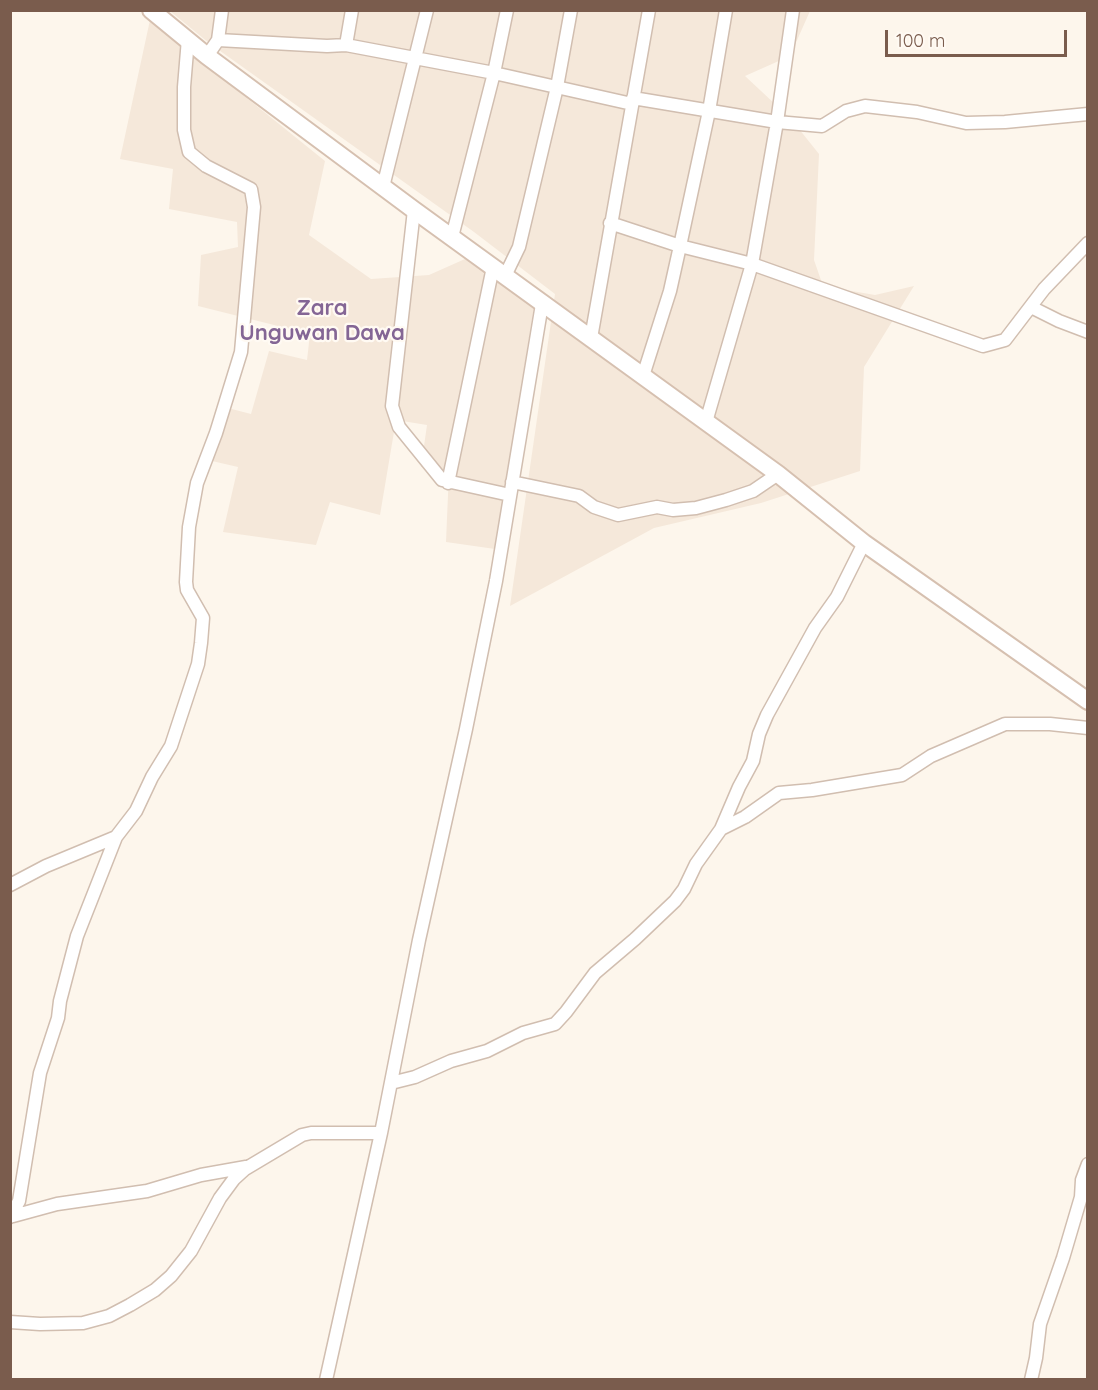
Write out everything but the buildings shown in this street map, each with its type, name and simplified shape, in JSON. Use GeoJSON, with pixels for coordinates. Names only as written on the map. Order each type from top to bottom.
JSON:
{"type":"FeatureCollection","features":[{"type":"Feature","properties":{"kind":"street"},"geometry":{"type":"LineString","coordinates":[[151,10],[207,56],[414,210],[778,474],[864,543],[1088,701]]}},
{"type":"Feature","properties":{"kind":"street"},"geometry":{"type":"LineString","coordinates":[[207,56],[218,40],[222,10]]}},
{"type":"Feature","properties":{"kind":"street"},"geometry":{"type":"LineString","coordinates":[[346,45],[352,10]]}},
{"type":"Feature","properties":{"kind":"street"},"geometry":{"type":"LineString","coordinates":[[383,187],[427,10]]}},
{"type":"Feature","properties":{"kind":"street"},"geometry":{"type":"LineString","coordinates":[[452,237],[494,73],[507,10]]}},
{"type":"Feature","properties":{"kind":"street"},"geometry":{"type":"LineString","coordinates":[[448,483],[499,272],[519,247],[557,87],[571,10]]}},
{"type":"Feature","properties":{"kind":"street"},"geometry":{"type":"LineString","coordinates":[[591,338],[649,10]]}},
{"type":"Feature","properties":{"kind":"street"},"geometry":{"type":"LineString","coordinates":[[643,376],[670,291],[709,111],[726,10]]}},
{"type":"Feature","properties":{"kind":"street"},"geometry":{"type":"LineString","coordinates":[[706,422],[752,264],[777,122],[793,10]]}},
{"type":"Feature","properties":{"kind":"street"},"geometry":{"type":"LineString","coordinates":[[12,1216],[19,1201],[40,1072],[58,1018],[60,1001],[77,936],[116,837],[136,811],[152,777],[171,746],[198,663],[203,618],[187,590],[189,527],[197,483],[216,433],[240,352],[254,207],[251,189],[206,165],[189,152],[184,130],[184,87],[188,39]]}},
{"type":"Feature","properties":{"kind":"street"},"geometry":{"type":"LineString","coordinates":[[218,40],[346,45],[632,101],[777,122],[822,126],[846,111],[865,106],[917,112],[966,123],[1005,122],[1088,114]]}},
{"type":"Feature","properties":{"kind":"street"},"geometry":{"type":"LineString","coordinates":[[414,210],[392,406],[399,427],[442,480],[448,483],[579,496],[594,507],[618,515],[657,507],[673,510],[696,508],[753,490],[778,474]]}},
{"type":"Feature","properties":{"kind":"street"},"geometry":{"type":"LineString","coordinates":[[610,222],[680,246],[752,264],[983,346],[1005,340],[1044,289],[1088,243]]}},
{"type":"Feature","properties":{"kind":"street"},"geometry":{"type":"LineString","coordinates":[[326,1380],[381,1133],[419,940],[471,706],[496,581],[542,304]]}},
{"type":"Feature","properties":{"kind":"street"},"geometry":{"type":"LineString","coordinates":[[1031,307],[1088,332]]}},
{"type":"Feature","properties":{"kind":"street"},"geometry":{"type":"LineString","coordinates":[[391,1083],[415,1077],[451,1061],[487,1052],[523,1033],[555,1024],[595,974],[675,901],[684,889],[696,864],[721,829],[738,787],[753,761],[766,715],[815,628],[837,597],[864,543]]}},
{"type":"Feature","properties":{"kind":"street"},"geometry":{"type":"LineString","coordinates":[[721,829],[745,817],[779,793],[812,790],[902,775],[931,756],[1005,724],[1050,724],[1088,728]]}},
{"type":"Feature","properties":{"kind":"street"},"geometry":{"type":"LineString","coordinates":[[10,885],[46,866],[116,837]]}},
{"type":"Feature","properties":{"kind":"street"},"geometry":{"type":"LineString","coordinates":[[10,1322],[83,1323],[109,1316],[155,1290],[171,1276],[191,1251],[213,1208],[234,1179],[252,1165],[302,1135],[381,1133]]}},
{"type":"Feature","properties":{"kind":"street"},"geometry":{"type":"LineString","coordinates":[[1031,1380],[1040,1324],[1064,1258],[1081,1197],[1082,1180],[1088,1164]]}},
{"type":"Feature","properties":{"kind":"street"},"geometry":{"type":"LineString","coordinates":[[12,1216],[68,1202],[147,1191],[201,1175],[252,1165]]}},
{"type":"Feature","properties":{"kind":"shaded area"},"geometry":{"type":"Polygon","coordinates":[[[170,11],[810,11],[790,56],[745,76],[791,119],[819,154],[814,260],[823,286],[875,295],[914,286],[864,367],[860,471],[761,503],[654,528],[510,606],[555,294],[474,232],[209,43],[170,11]]]}},
{"type":"Feature","properties":{"kind":"shaded area"},"geometry":{"type":"Polygon","coordinates":[[[150,20],[325,161],[309,235],[371,279],[429,275],[465,259],[535,300],[495,549],[446,542],[449,471],[421,467],[427,425],[396,420],[380,515],[330,502],[316,545],[223,532],[238,467],[212,461],[224,407],[251,414],[269,351],[307,360],[310,334],[198,306],[201,255],[238,247],[237,222],[169,209],[173,169],[120,159],[150,20]]]}},
{"type":"Feature","properties":{"kind":"district","name":"Zara Unguwan Dawa"},"geometry":{"type":"Point","coordinates":[322,320]}}]}
